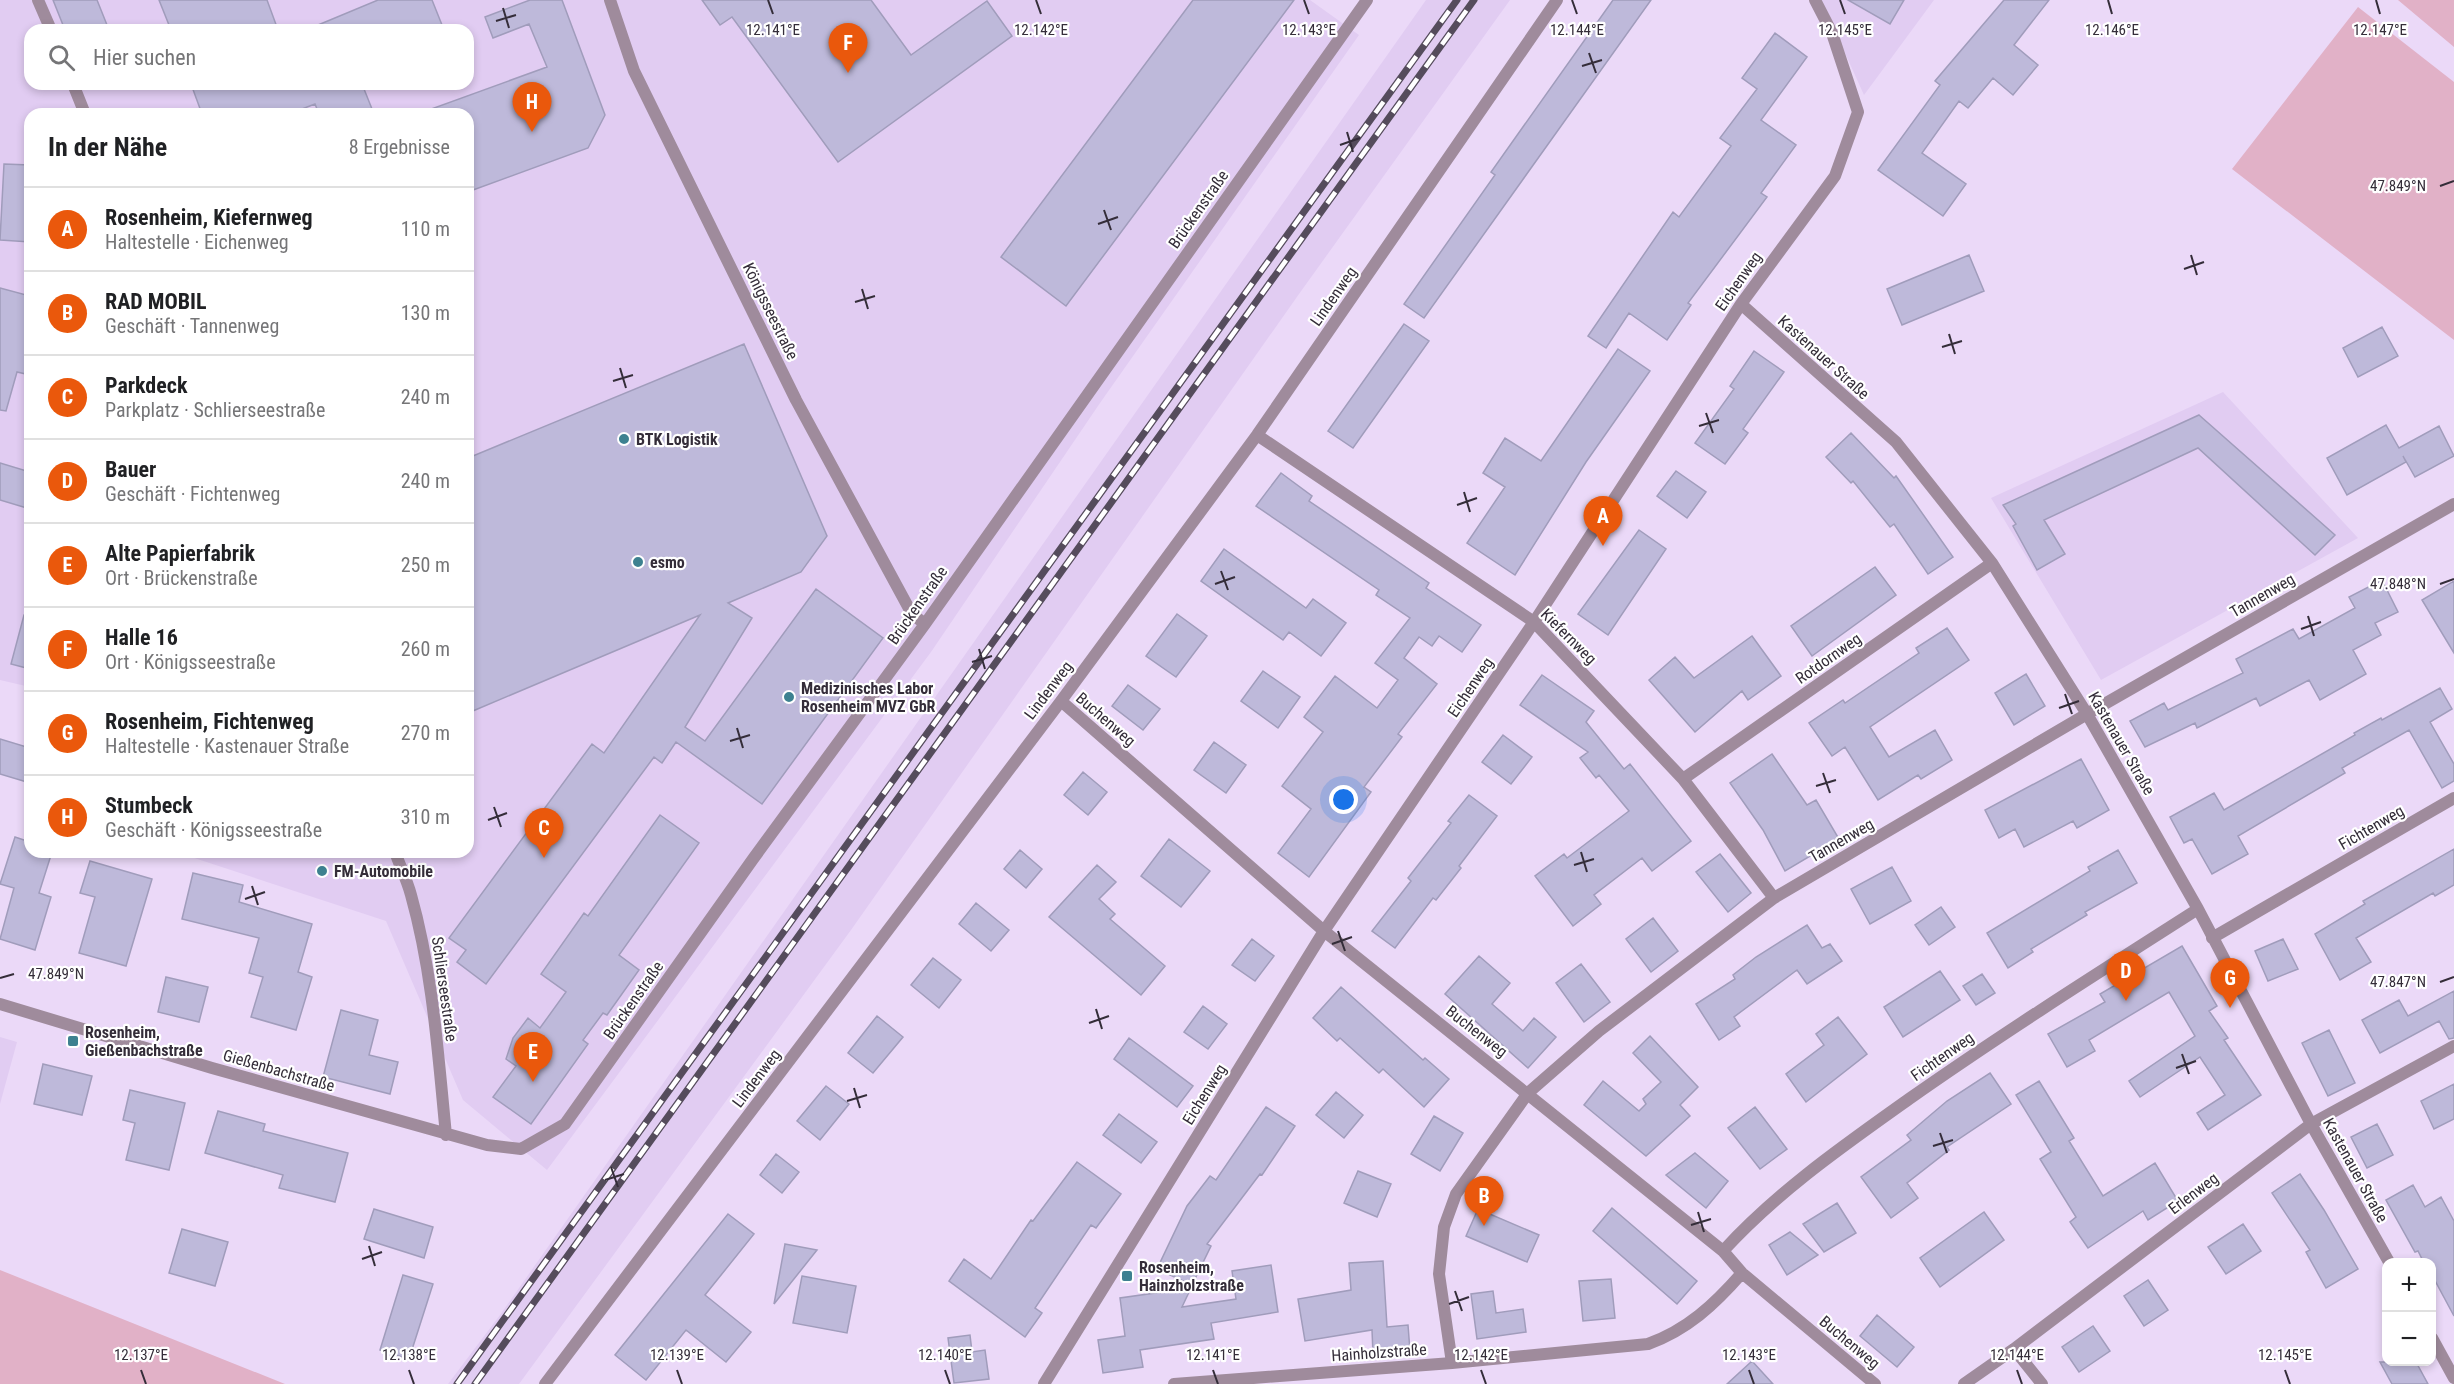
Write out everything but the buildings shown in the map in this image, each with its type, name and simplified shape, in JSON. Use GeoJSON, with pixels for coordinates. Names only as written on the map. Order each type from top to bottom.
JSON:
{"type":"FeatureCollection","features":[{"type":"Feature","properties":{"kind":"street"},"geometry":{"type":"LineString","coordinates":[[38,0],[48,24]]}},
{"type":"Feature","properties":{"kind":"street","name":"Königsseestraße"},"geometry":{"type":"LineString","coordinates":[[610,0],[634,71],[796,400],[912,614],[925,624]]}},
{"type":"Feature","properties":{"kind":"street","name":"Brückenstraße"},"geometry":{"type":"LineString","coordinates":[[446,1135],[487,1145],[521,1149],[565,1124],[753,859],[925,624],[1367,0]]}},
{"type":"Feature","properties":{"kind":"street","name":"Lindenweg"},"geometry":{"type":"LineString","coordinates":[[545,1384],[1061,701],[1257,435],[1557,0]]}},
{"type":"Feature","properties":{"kind":"street","name":"Eichenweg"},"geometry":{"type":"LineString","coordinates":[[1044,1384],[1324,932],[1534,622],[1741,304],[1835,176],[1858,112],[1832,33],[1815,0]]}},
{"type":"Feature","properties":{"kind":"street"},"geometry":{"type":"LineString","coordinates":[[75,90],[83,108]]}},
{"type":"Feature","properties":{"kind":"street","name":"Kastenauer Straße"},"geometry":{"type":"LineString","coordinates":[[1741,304],[1896,442],[1992,563],[2087,714],[2198,909],[2311,1124],[2386,1258]]}},
{"type":"Feature","properties":{"kind":"street","name":"Kiefernweg"},"geometry":{"type":"LineString","coordinates":[[1257,435],[1534,622],[1683,779],[1774,898]]}},
{"type":"Feature","properties":{"kind":"street","name":"Tannenweg"},"geometry":{"type":"LineString","coordinates":[[1452,1363],[1439,1274],[1444,1227],[1456,1194],[1528,1093],[1599,1031],[1774,898],[2087,714],[2454,504]]}},
{"type":"Feature","properties":{"kind":"street","name":"Rotdornweg"},"geometry":{"type":"LineString","coordinates":[[1683,779],[1992,563]]}},
{"type":"Feature","properties":{"kind":"street","name":"Buchenweg"},"geometry":{"type":"LineString","coordinates":[[1061,701],[1324,932],[1723,1251],[1742,1274],[1875,1384]]}},
{"type":"Feature","properties":{"kind":"street","name":"Fichtenweg"},"geometry":{"type":"LineString","coordinates":[[2212,938],[2454,798]]}},
{"type":"Feature","properties":{"kind":"street","name":"Schlierseestraße"},"geometry":{"type":"LineString","coordinates":[[397,858],[411,892],[425,952],[438,1049],[446,1135]]}},
{"type":"Feature","properties":{"kind":"street","name":"Fichtenweg"},"geometry":{"type":"LineString","coordinates":[[1723,1251],[1748,1223],[1818,1163],[1984,1047],[2198,909]]}},
{"type":"Feature","properties":{"kind":"street","name":"Gießenbachstraße"},"geometry":{"type":"LineString","coordinates":[[0,1004],[446,1135]]}},
{"type":"Feature","properties":{"kind":"street","name":"Erlenweg"},"geometry":{"type":"LineString","coordinates":[[1964,1384],[2014,1349],[2311,1124],[2454,1046]]}},
{"type":"Feature","properties":{"kind":"street","name":"Hainholzstraße"},"geometry":{"type":"LineString","coordinates":[[1174,1384],[1452,1363],[1647,1344],[1671,1335],[1692,1322],[1719,1300],[1742,1274]]}},
{"type":"Feature","properties":{"kind":"street"},"geometry":{"type":"LineString","coordinates":[[2436,1345],[2454,1378]]}},
{"type":"Feature","properties":{"kind":"street"},"geometry":{"type":"LineString","coordinates":[[2014,1349],[2042,1384]]}},
{"type":"Feature","properties":{"kind":"shaded area"},"geometry":{"type":"Polygon","coordinates":[[[0,0],[1310,0],[1359,35],[1100,403],[931,652],[547,1170],[463,1100],[386,921],[194,858],[474,858],[474,108],[24,108],[24,686],[0,680],[0,0]]]}},
{"type":"Feature","properties":{"kind":"shaded area"},"geometry":{"type":"Polygon","coordinates":[[[1426,0],[1510,0],[1299,294],[851,930],[519,1384],[448,1384],[500,1315],[1426,0]]]}},
{"type":"Feature","properties":{"kind":"shaded area"},"geometry":{"type":"Polygon","coordinates":[[[1821,0],[1934,0],[1864,95],[1821,0]]]}},
{"type":"Feature","properties":{"kind":"shaded area"},"geometry":{"type":"Polygon","coordinates":[[[2398,0],[2454,0],[2454,47],[2398,0]]]}},
{"type":"Feature","properties":{"kind":"shaded area"},"geometry":{"type":"Polygon","coordinates":[[[2358,7],[2454,82],[2454,340],[2232,169],[2358,7]]]}},
{"type":"Feature","properties":{"kind":"shaded area"},"geometry":{"type":"Polygon","coordinates":[[[2223,392],[2358,538],[2101,680],[1991,498],[2223,392]]]}},
{"type":"Feature","properties":{"kind":"shaded area"},"geometry":{"type":"Polygon","coordinates":[[[0,1037],[17,1042],[0,1104],[0,1037]]]}},
{"type":"Feature","properties":{"kind":"shaded area"},"geometry":{"type":"Polygon","coordinates":[[[0,1270],[285,1384],[0,1384],[0,1270]]]}},
{"type":"Feature","properties":{"kind":"railway"},"geometry":{"type":"LineString","coordinates":[[457,1384],[1457,0]]}},
{"type":"Feature","properties":{"kind":"railway"},"geometry":{"type":"LineString","coordinates":[[475,1384],[1474,0]]}},
{"type":"Feature","properties":{"kind":"place","name":"Halle 16"},"geometry":{"type":"Point","coordinates":[848,73]}},
{"type":"Feature","properties":{"kind":"place","name":"Stumbeck"},"geometry":{"type":"Point","coordinates":[532,132]}},
{"type":"Feature","properties":{"kind":"place","name":"BTK Logistik"},"geometry":{"type":"Point","coordinates":[624,439]}},
{"type":"Feature","properties":{"kind":"place","name":"Rosenheim, Kiefernweg"},"geometry":{"type":"Point","coordinates":[1603,546]}},
{"type":"Feature","properties":{"kind":"place","name":"esmo"},"geometry":{"type":"Point","coordinates":[638,562]}},
{"type":"Feature","properties":{"kind":"place","name":"Medizinisches Labor Rosenheim MVZ GbR"},"geometry":{"type":"Point","coordinates":[789,697]}},
{"type":"Feature","properties":{"kind":"place","name":"Parkdeck"},"geometry":{"type":"Point","coordinates":[544,858]}},
{"type":"Feature","properties":{"kind":"place","name":"FM-Automobile"},"geometry":{"type":"Point","coordinates":[322,871]}},
{"type":"Feature","properties":{"kind":"place","name":"Bauer"},"geometry":{"type":"Point","coordinates":[2126,1001]}},
{"type":"Feature","properties":{"kind":"place","name":"Rosenheim, Fichtenweg"},"geometry":{"type":"Point","coordinates":[2230,1008]}},
{"type":"Feature","properties":{"kind":"place","name":"Rosenheim, Gießenbachstraße"},"geometry":{"type":"Point","coordinates":[73,1041]}},
{"type":"Feature","properties":{"kind":"place","name":"Alte Papierfabrik"},"geometry":{"type":"Point","coordinates":[533,1082]}},
{"type":"Feature","properties":{"kind":"place","name":"RAD MOBIL"},"geometry":{"type":"Point","coordinates":[1484,1226]}},
{"type":"Feature","properties":{"kind":"place","name":"Rosenheim, Hainzholzstraße"},"geometry":{"type":"Point","coordinates":[1127,1276]}}]}
